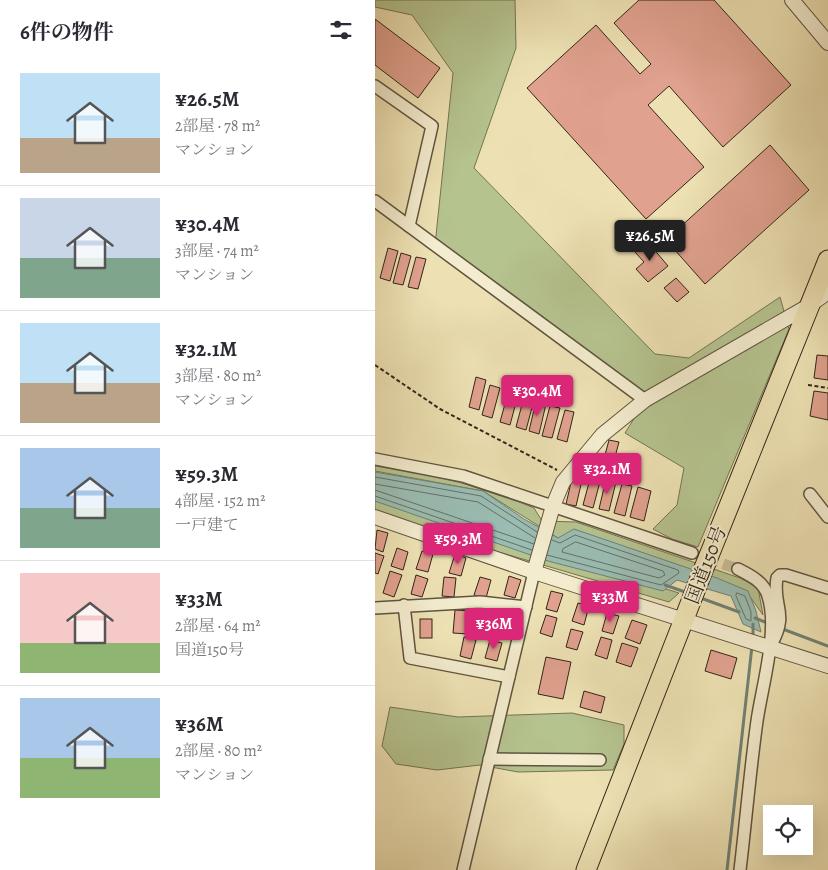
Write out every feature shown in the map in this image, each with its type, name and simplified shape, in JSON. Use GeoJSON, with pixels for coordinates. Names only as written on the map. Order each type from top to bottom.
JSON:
{"type":"FeatureCollection","features":[{"type":"Feature","properties":{"kind":"highway","name":"国道150号"},"geometry":{"type":"LineString","coordinates":[[586,870],[704,568],[828,260]]}},
{"type":"Feature","properties":{"kind":"street"},"geometry":{"type":"LineString","coordinates":[[792,0],[828,43]]}},
{"type":"Feature","properties":{"kind":"street"},"geometry":{"type":"LineString","coordinates":[[375,86],[432,126],[409,226]]}},
{"type":"Feature","properties":{"kind":"street"},"geometry":{"type":"LineString","coordinates":[[375,201],[645,400]]}},
{"type":"Feature","properties":{"kind":"street"},"geometry":{"type":"LineString","coordinates":[[463,870],[547,526],[553,506],[568,476],[602,436],[645,400],[810,306],[828,292]]}},
{"type":"Feature","properties":{"kind":"street"},"geometry":{"type":"LineString","coordinates":[[375,459],[463,476],[692,553]]}},
{"type":"Feature","properties":{"kind":"street"},"geometry":{"type":"LineString","coordinates":[[810,494],[828,516]]}},
{"type":"Feature","properties":{"kind":"street"},"geometry":{"type":"LineString","coordinates":[[375,517],[686,615],[744,639],[828,666]]}},
{"type":"Feature","properties":{"kind":"street"},"geometry":{"type":"LineString","coordinates":[[738,569],[752,576],[768,594],[771,618],[740,870]]}},
{"type":"Feature","properties":{"kind":"street"},"geometry":{"type":"LineString","coordinates":[[767,646],[781,623],[776,590],[777,578],[780,575],[786,575],[828,588]]}},
{"type":"Feature","properties":{"kind":"street"},"geometry":{"type":"LineString","coordinates":[[375,608],[480,602],[526,607]]}},
{"type":"Feature","properties":{"kind":"street"},"geometry":{"type":"LineString","coordinates":[[404,605],[410,658],[509,677]]}},
{"type":"Feature","properties":{"kind":"street"},"geometry":{"type":"LineString","coordinates":[[489,759],[600,760]]}},
{"type":"Feature","properties":{"kind":"path"},"geometry":{"type":"LineString","coordinates":[[375,365],[440,408],[568,476]]}},
{"type":"Feature","properties":{"kind":"path"},"geometry":{"type":"LineString","coordinates":[[808,385],[828,388]]}},
{"type":"Feature","properties":{"kind":"green space"},"geometry":{"type":"Polygon","coordinates":[[[375,0],[515,0],[516,48],[474,168],[655,354],[689,358],[780,297],[789,329],[698,547],[672,539],[653,529],[677,505],[684,468],[625,433],[645,401],[435,245],[453,73],[412,15],[375,7],[375,0]]]}},
{"type":"Feature","properties":{"kind":"green space"},"geometry":{"type":"Polygon","coordinates":[[[375,463],[462,483],[534,508],[542,521],[576,522],[740,578],[758,588],[763,615],[751,598],[558,538],[483,491],[375,471],[375,463]]]}},
{"type":"Feature","properties":{"kind":"green space"},"geometry":{"type":"Polygon","coordinates":[[[375,498],[679,593],[669,602],[458,540],[375,510],[375,498]]]}},
{"type":"Feature","properties":{"kind":"green space"},"geometry":{"type":"Polygon","coordinates":[[[390,707],[458,717],[572,713],[624,725],[624,744],[613,770],[518,772],[480,765],[437,770],[396,764],[382,746],[390,707]]]}},
{"type":"Feature","properties":{"kind":"water"},"geometry":{"type":"Polygon","coordinates":[[[375,472],[483,491],[524,519],[558,538],[574,529],[717,578],[748,591],[756,611],[761,632],[743,624],[731,596],[677,580],[663,591],[548,561],[375,501],[375,472]]]}},
{"type":"Feature","properties":{"kind":"building"},"geometry":{"type":"Polygon","coordinates":[[[639,0],[714,0],[791,85],[723,147],[669,86],[648,105],[704,167],[646,219],[527,88],[596,25],[640,74],[651,64],[614,23],[639,0]]]}},
{"type":"Feature","properties":{"kind":"building"},"geometry":{"type":"Polygon","coordinates":[[[375,19],[440,68],[418,98],[375,65],[375,19]]]}},
{"type":"Feature","properties":{"kind":"building"},"geometry":{"type":"Polygon","coordinates":[[[770,145],[809,190],[705,284],[666,240],[770,145]]]}},
{"type":"Feature","properties":{"kind":"building"},"geometry":{"type":"Polygon","coordinates":[[[647,241],[668,266],[648,282],[636,269],[644,262],[635,252],[647,241]]]}},
{"type":"Feature","properties":{"kind":"building"},"geometry":{"type":"Polygon","coordinates":[[[388,248],[398,251],[390,281],[380,278],[388,248]]]}},
{"type":"Feature","properties":{"kind":"building"},"geometry":{"type":"Polygon","coordinates":[[[401,253],[411,256],[403,285],[393,283],[401,253]]]}},
{"type":"Feature","properties":{"kind":"building"},"geometry":{"type":"Polygon","coordinates":[[[416,257],[426,259],[418,289],[408,287],[416,257]]]}},
{"type":"Feature","properties":{"kind":"building"},"geometry":{"type":"Polygon","coordinates":[[[676,278],[689,292],[677,302],[664,288],[676,278]]]}},
{"type":"Feature","properties":{"kind":"building"},"geometry":{"type":"Polygon","coordinates":[[[817,355],[828,356],[828,380],[814,378],[817,355]]]}},
{"type":"Feature","properties":{"kind":"building"},"geometry":{"type":"Polygon","coordinates":[[[476,377],[486,380],[479,410],[469,407],[476,377]]]}},
{"type":"Feature","properties":{"kind":"building"},"geometry":{"type":"Polygon","coordinates":[[[490,385],[500,388],[492,418],[482,415],[490,385]]]}},
{"type":"Feature","properties":{"kind":"building"},"geometry":{"type":"Polygon","coordinates":[[[814,391],[828,393],[828,420],[810,416],[814,391]]]}},
{"type":"Feature","properties":{"kind":"building"},"geometry":{"type":"Polygon","coordinates":[[[508,393],[518,395],[510,425],[500,422],[508,393]]]}},
{"type":"Feature","properties":{"kind":"building"},"geometry":{"type":"Polygon","coordinates":[[[524,397],[534,400],[526,430],[516,427],[524,397]]]}},
{"type":"Feature","properties":{"kind":"building"},"geometry":{"type":"Polygon","coordinates":[[[536,401],[546,404],[539,434],[529,431],[536,401]]]}},
{"type":"Feature","properties":{"kind":"building"},"geometry":{"type":"Polygon","coordinates":[[[550,406],[560,408],[552,438],[542,436],[550,406]]]}},
{"type":"Feature","properties":{"kind":"building"},"geometry":{"type":"Polygon","coordinates":[[[565,410],[574,412],[567,442],[557,439],[565,410]]]}},
{"type":"Feature","properties":{"kind":"building"},"geometry":{"type":"Polygon","coordinates":[[[609,440],[619,442],[611,472],[601,470],[609,440]]]}},
{"type":"Feature","properties":{"kind":"building"},"geometry":{"type":"Polygon","coordinates":[[[573,474],[583,476],[576,506],[566,504],[573,474]]]}},
{"type":"Feature","properties":{"kind":"building"},"geometry":{"type":"Polygon","coordinates":[[[591,475],[601,478],[593,508],[583,505],[591,475]]]}},
{"type":"Feature","properties":{"kind":"building"},"geometry":{"type":"Polygon","coordinates":[[[606,479],[616,482],[609,511],[599,509],[606,479]]]}},
{"type":"Feature","properties":{"kind":"building"},"geometry":{"type":"Polygon","coordinates":[[[622,484],[632,486],[625,516],[614,513],[622,484]]]}},
{"type":"Feature","properties":{"kind":"building"},"geometry":{"type":"Polygon","coordinates":[[[638,487],[651,491],[644,521],[630,517],[638,487]]]}},
{"type":"Feature","properties":{"kind":"building"},"geometry":{"type":"Polygon","coordinates":[[[377,530],[388,533],[383,552],[375,549],[377,530]]]}},
{"type":"Feature","properties":{"kind":"building"},"geometry":{"type":"Polygon","coordinates":[[[397,548],[408,552],[403,570],[391,566],[397,548]]]}},
{"type":"Feature","properties":{"kind":"building"},"geometry":{"type":"Polygon","coordinates":[[[422,551],[433,554],[428,572],[416,569],[422,551]]]}},
{"type":"Feature","properties":{"kind":"building"},"geometry":{"type":"Polygon","coordinates":[[[375,553],[384,556],[378,574],[375,573],[375,553]]]}},
{"type":"Feature","properties":{"kind":"building"},"geometry":{"type":"Polygon","coordinates":[[[455,554],[466,558],[461,576],[449,573],[455,554]]]}},
{"type":"Feature","properties":{"kind":"building"},"geometry":{"type":"Polygon","coordinates":[[[390,571],[402,575],[394,597],[383,593],[390,571]]]}},
{"type":"Feature","properties":{"kind":"building"},"geometry":{"type":"Polygon","coordinates":[[[416,575],[428,579],[422,597],[411,594],[416,575]]]}},
{"type":"Feature","properties":{"kind":"building"},"geometry":{"type":"Polygon","coordinates":[[[509,576],[521,580],[515,598],[504,595],[509,576]]]}},
{"type":"Feature","properties":{"kind":"building"},"geometry":{"type":"Polygon","coordinates":[[[444,577],[456,578],[454,597],[442,596],[444,577]]]}},
{"type":"Feature","properties":{"kind":"building"},"geometry":{"type":"Polygon","coordinates":[[[480,577],[491,580],[486,598],[474,595],[480,577]]]}},
{"type":"Feature","properties":{"kind":"building"},"geometry":{"type":"Polygon","coordinates":[[[551,591],[563,594],[557,612],[546,609],[551,591]]]}},
{"type":"Feature","properties":{"kind":"building"},"geometry":{"type":"Polygon","coordinates":[[[578,603],[589,606],[584,625],[572,621],[578,603]]]}},
{"type":"Feature","properties":{"kind":"building"},"geometry":{"type":"Polygon","coordinates":[[[502,608],[513,611],[508,629],[496,626],[502,608]]]}},
{"type":"Feature","properties":{"kind":"building"},"geometry":{"type":"Polygon","coordinates":[[[455,610],[470,611],[468,634],[453,633],[455,610]]]}},
{"type":"Feature","properties":{"kind":"building"},"geometry":{"type":"Polygon","coordinates":[[[607,613],[619,616],[613,634],[602,631],[607,613]]]}},
{"type":"Feature","properties":{"kind":"building"},"geometry":{"type":"Polygon","coordinates":[[[546,615],[557,618],[552,637],[540,633],[546,615]]]}},
{"type":"Feature","properties":{"kind":"building"},"geometry":{"type":"Polygon","coordinates":[[[420,619],[432,619],[432,638],[420,638],[420,619]]]}},
{"type":"Feature","properties":{"kind":"building"},"geometry":{"type":"Polygon","coordinates":[[[632,620],[647,625],[640,644],[625,638],[632,620]]]}},
{"type":"Feature","properties":{"kind":"building"},"geometry":{"type":"Polygon","coordinates":[[[571,629],[583,632],[577,650],[566,647],[571,629]]]}},
{"type":"Feature","properties":{"kind":"building"},"geometry":{"type":"Polygon","coordinates":[[[464,637],[476,640],[471,659],[460,656],[464,637]]]}},
{"type":"Feature","properties":{"kind":"building"},"geometry":{"type":"Polygon","coordinates":[[[601,637],[612,640],[607,659],[595,655],[601,637]]]}},
{"type":"Feature","properties":{"kind":"building"},"geometry":{"type":"Polygon","coordinates":[[[490,640],[502,643],[497,661],[485,658],[490,640]]]}},
{"type":"Feature","properties":{"kind":"building"},"geometry":{"type":"Polygon","coordinates":[[[622,643],[638,648],[631,667],[616,662],[622,643]]]}},
{"type":"Feature","properties":{"kind":"building"},"geometry":{"type":"Polygon","coordinates":[[[711,650],[737,658],[731,679],[705,671],[711,650]]]}},
{"type":"Feature","properties":{"kind":"building"},"geometry":{"type":"Polygon","coordinates":[[[546,657],[571,662],[563,699],[538,694],[546,657]]]}},
{"type":"Feature","properties":{"kind":"building"},"geometry":{"type":"Polygon","coordinates":[[[584,691],[605,697],[601,713],[580,707],[584,691]]]}},
{"type":"Feature","properties":{"kind":"waterway"},"geometry":{"type":"LineString","coordinates":[[665,585],[688,593]]}},
{"type":"Feature","properties":{"kind":"waterway"},"geometry":{"type":"LineString","coordinates":[[698,597],[739,612]]}},
{"type":"Feature","properties":{"kind":"waterway"},"geometry":{"type":"LineString","coordinates":[[755,618],[770,624]]}},
{"type":"Feature","properties":{"kind":"waterway"},"geometry":{"type":"LineString","coordinates":[[753,624],[753,638]]}},
{"type":"Feature","properties":{"kind":"waterway"},"geometry":{"type":"LineString","coordinates":[[780,628],[828,646]]}},
{"type":"Feature","properties":{"kind":"waterway"},"geometry":{"type":"LineString","coordinates":[[727,870],[752,646]]}},
{"type":"Feature","properties":{"kind":"tunnel"},"geometry":{"type":"LineString","coordinates":[[692,553],[738,569]]}}]}
